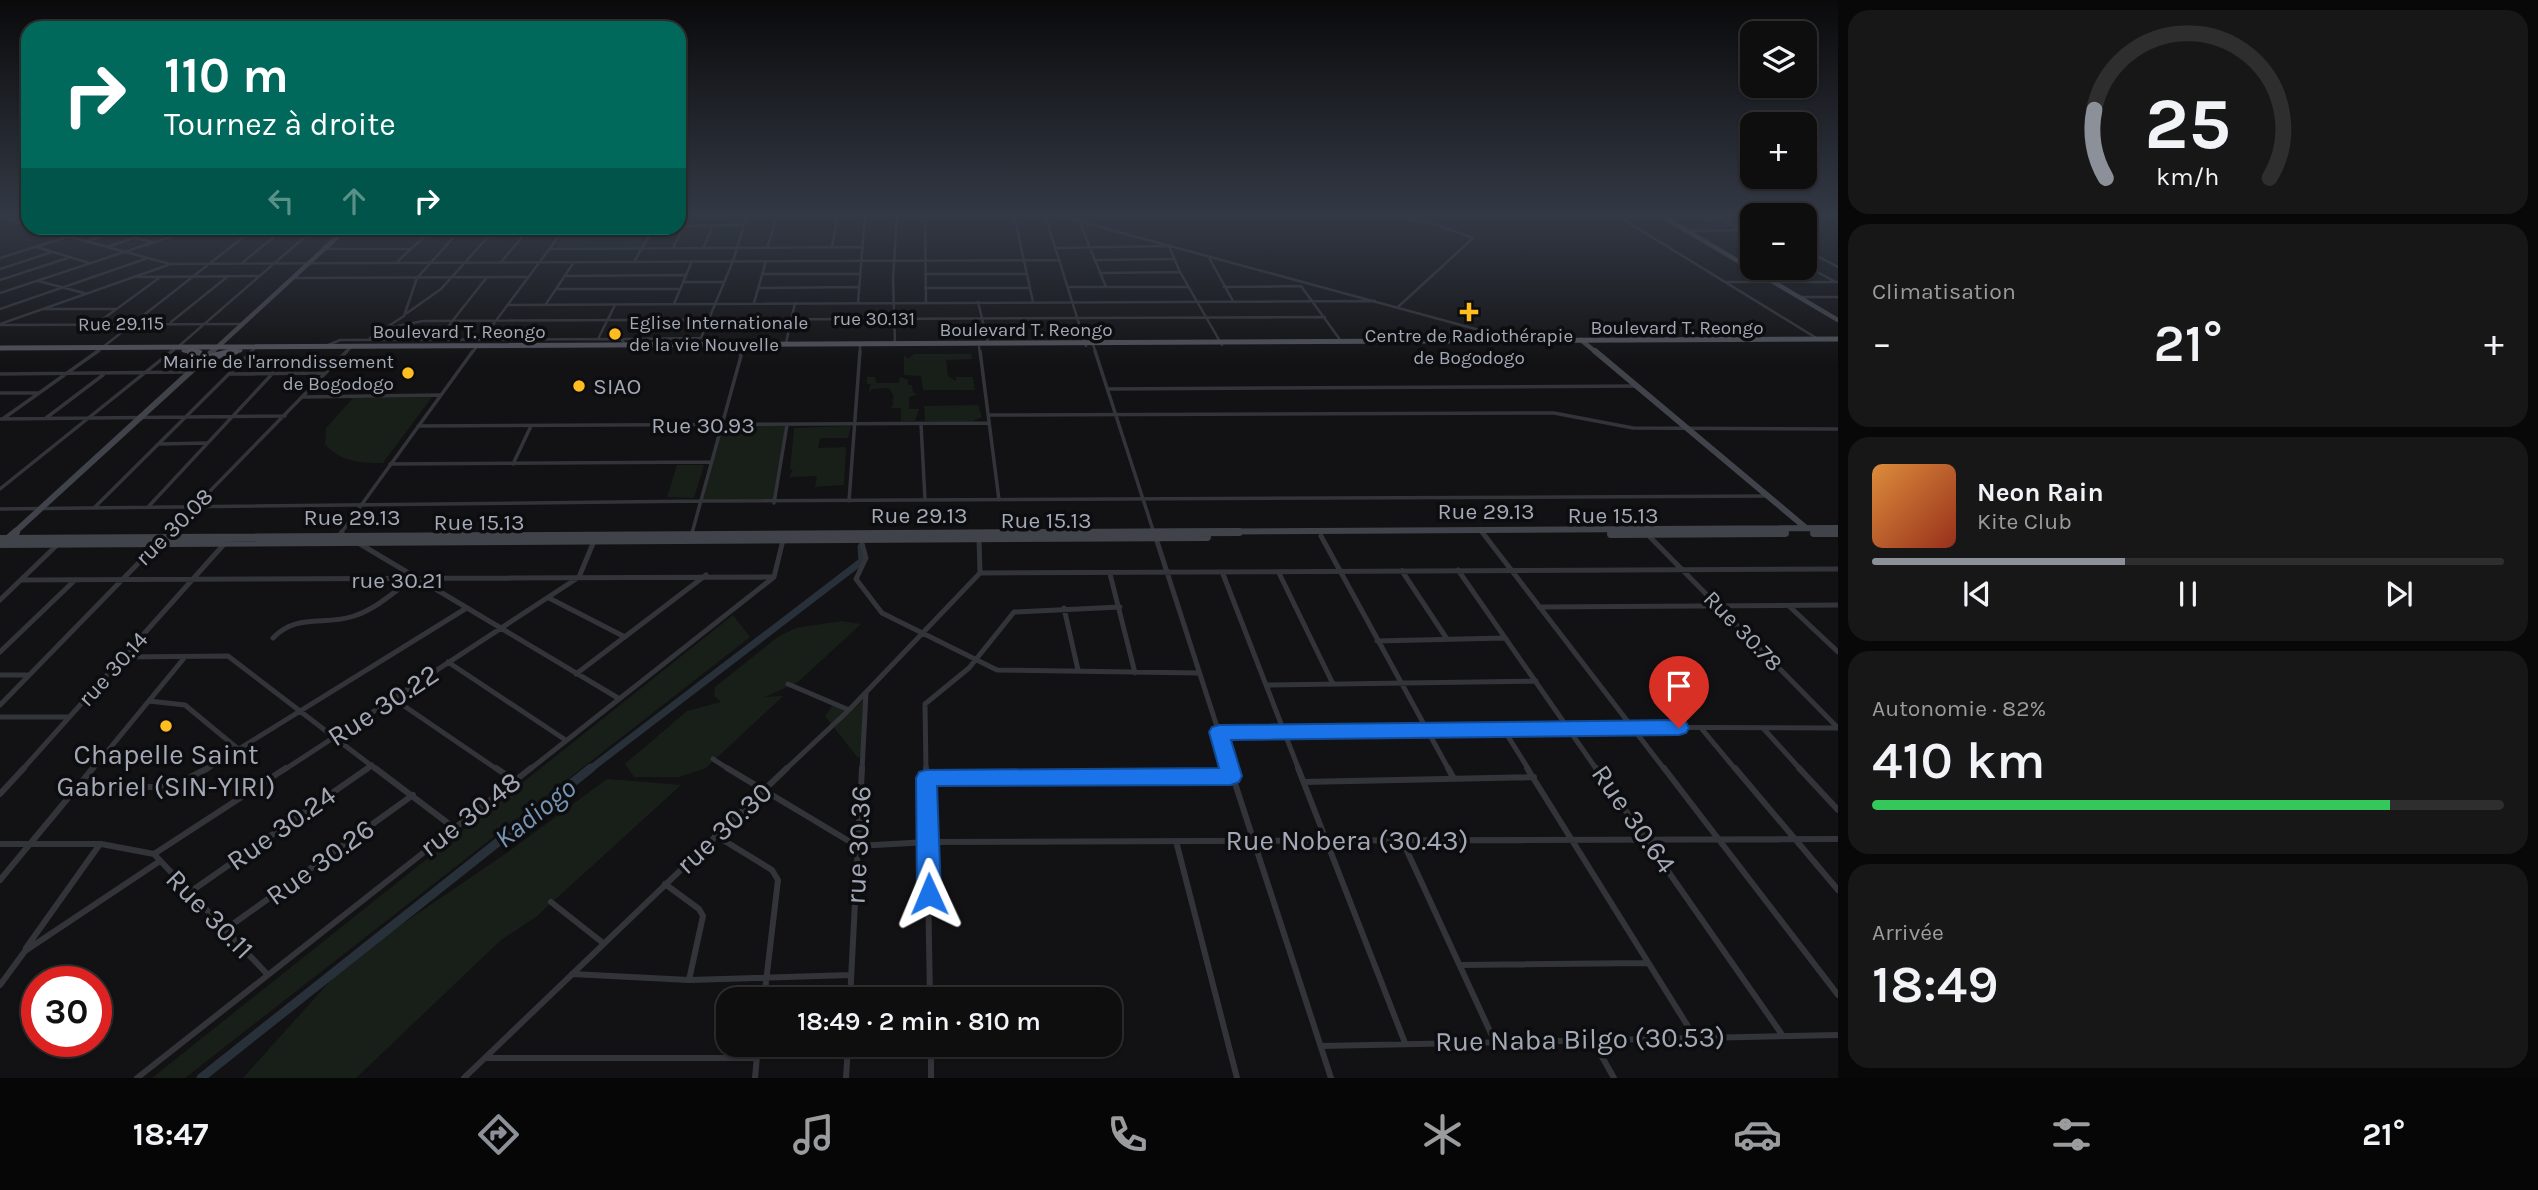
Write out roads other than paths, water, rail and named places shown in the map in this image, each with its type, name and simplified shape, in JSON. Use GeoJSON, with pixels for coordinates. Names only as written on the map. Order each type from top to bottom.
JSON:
{"type":"FeatureCollection","features":[{"type":"Feature","properties":{"kind":"main road"},"geometry":{"type":"LineString","coordinates":[[2,543],[306,265]]}},
{"type":"Feature","properties":{"kind":"main road"},"geometry":{"type":"LineString","coordinates":[[1746,265],[1838,320]]}},
{"type":"Feature","properties":{"kind":"main road","name":"Boulevard T. Reongo"},"geometry":{"type":"LineString","coordinates":[[1221,344],[1838,341]]}},
{"type":"Feature","properties":{"kind":"main road","name":"Boulevard T. Reongo"},"geometry":{"type":"LineString","coordinates":[[477,347],[895,343],[1838,341]]}},
{"type":"Feature","properties":{"kind":"main road"},"geometry":{"type":"LineString","coordinates":[[1588,343],[1809,530]]}},
{"type":"Feature","properties":{"kind":"main road","name":"Boulevard T. Reongo"},"geometry":{"type":"LineString","coordinates":[[216,348],[1089,344]]}},
{"type":"Feature","properties":{"kind":"main road","name":"Boulevard T. Reongo"},"geometry":{"type":"LineString","coordinates":[[216,348],[350,347]]}},
{"type":"Feature","properties":{"kind":"main road"},"geometry":{"type":"LineString","coordinates":[[0,349],[216,348]]}},
{"type":"Feature","properties":{"kind":"main road"},"geometry":{"type":"LineString","coordinates":[[179,349],[198,353],[204,359]]}},
{"type":"Feature","properties":{"kind":"main road"},"geometry":{"type":"LineString","coordinates":[[204,359],[250,349]]}},
{"type":"Feature","properties":{"kind":"main road","name":"Rue 29.13"},"geometry":{"type":"LineString","coordinates":[[2,543],[166,536],[336,539],[690,538],[1809,530]]}},
{"type":"Feature","properties":{"kind":"main road","name":"Rue 15.13"},"geometry":{"type":"LineString","coordinates":[[2,543],[336,539],[357,542],[690,538],[861,540],[1833,530]]}},
{"type":"Feature","properties":{"kind":"street"},"geometry":{"type":"LineString","coordinates":[[0,280],[45,265]]}},
{"type":"Feature","properties":{"kind":"street"},"geometry":{"type":"LineString","coordinates":[[0,293],[82,265]]}},
{"type":"Feature","properties":{"kind":"street"},"geometry":{"type":"LineString","coordinates":[[0,309],[125,265]]}},
{"type":"Feature","properties":{"kind":"street"},"geometry":{"type":"LineString","coordinates":[[0,325],[166,265]]}},
{"type":"Feature","properties":{"kind":"street"},"geometry":{"type":"LineString","coordinates":[[1,419],[101,349],[208,265]]}},
{"type":"Feature","properties":{"kind":"street"},"geometry":{"type":"LineString","coordinates":[[0,489],[179,349],[272,265]]}},
{"type":"Feature","properties":{"kind":"street"},"geometry":{"type":"LineString","coordinates":[[407,313],[418,276],[427,265]]}},
{"type":"Feature","properties":{"kind":"street"},"geometry":{"type":"LineString","coordinates":[[365,340],[388,328],[431,297],[463,265]]}},
{"type":"Feature","properties":{"kind":"street"},"geometry":{"type":"LineString","coordinates":[[483,339],[536,265]]}},
{"type":"Feature","properties":{"kind":"street"},"geometry":{"type":"LineString","coordinates":[[546,304],[572,265]]}},
{"type":"Feature","properties":{"kind":"street"},"geometry":{"type":"LineString","coordinates":[[674,304],[690,265]]}},
{"type":"Feature","properties":{"kind":"street"},"geometry":{"type":"LineString","coordinates":[[326,346],[340,340],[621,339],[702,336],[711,320],[731,265]]}},
{"type":"Feature","properties":{"kind":"street"},"geometry":{"type":"LineString","coordinates":[[754,303],[765,265]]}},
{"type":"Feature","properties":{"kind":"street"},"geometry":{"type":"LineString","coordinates":[[858,303],[860,265]]}},
{"type":"Feature","properties":{"kind":"street"},"geometry":{"type":"LineString","coordinates":[[893,265],[892,319],[895,343]]}},
{"type":"Feature","properties":{"kind":"street"},"geometry":{"type":"LineString","coordinates":[[925,265],[926,302]]}},
{"type":"Feature","properties":{"kind":"street"},"geometry":{"type":"LineString","coordinates":[[1024,265],[1033,302]]}},
{"type":"Feature","properties":{"kind":"street"},"geometry":{"type":"LineString","coordinates":[[1062,265],[1077,318],[1108,389],[1231,776],[1255,841],[1331,1078]]}},
{"type":"Feature","properties":{"kind":"street"},"geometry":{"type":"LineString","coordinates":[[1096,265],[1106,287]]}},
{"type":"Feature","properties":{"kind":"street"},"geometry":{"type":"LineString","coordinates":[[1176,265],[1221,344]]}},
{"type":"Feature","properties":{"kind":"street"},"geometry":{"type":"LineString","coordinates":[[1213,265],[1234,301]]}},
{"type":"Feature","properties":{"kind":"street"},"geometry":{"type":"LineString","coordinates":[[1243,265],[1483,331],[1523,335],[1530,341]]}},
{"type":"Feature","properties":{"kind":"street"},"geometry":{"type":"LineString","coordinates":[[1398,307],[1443,265]]}},
{"type":"Feature","properties":{"kind":"street"},"geometry":{"type":"LineString","coordinates":[[1699,265],[1818,339]]}},
{"type":"Feature","properties":{"kind":"street"},"geometry":{"type":"LineString","coordinates":[[1100,273],[1180,272]]}},
{"type":"Feature","properties":{"kind":"street"},"geometry":{"type":"LineString","coordinates":[[1817,272],[1836,282]]}},
{"type":"Feature","properties":{"kind":"street"},"geometry":{"type":"LineString","coordinates":[[762,274],[860,274]]}},
{"type":"Feature","properties":{"kind":"street"},"geometry":{"type":"LineString","coordinates":[[925,274],[1026,274]]}},
{"type":"Feature","properties":{"kind":"street"},"geometry":{"type":"LineString","coordinates":[[565,276],[685,275]]}},
{"type":"Feature","properties":{"kind":"street"},"geometry":{"type":"LineString","coordinates":[[132,277],[259,276]]}},
{"type":"Feature","properties":{"kind":"street"},"geometry":{"type":"LineString","coordinates":[[95,325],[160,277]]}},
{"type":"Feature","properties":{"kind":"street"},"geometry":{"type":"LineString","coordinates":[[169,324],[227,277]]}},
{"type":"Feature","properties":{"kind":"street"},"geometry":{"type":"LineString","coordinates":[[438,339],[487,277]]}},
{"type":"Feature","properties":{"kind":"street"},"geometry":{"type":"LineString","coordinates":[[292,278],[528,277]]}},
{"type":"Feature","properties":{"kind":"street"},"geometry":{"type":"LineString","coordinates":[[1297,280],[1341,342]]}},
{"type":"Feature","properties":{"kind":"street"},"geometry":{"type":"LineString","coordinates":[[37,281],[84,293]]}},
{"type":"Feature","properties":{"kind":"street"},"geometry":{"type":"LineString","coordinates":[[683,282],[723,282]]}},
{"type":"Feature","properties":{"kind":"street"},"geometry":{"type":"LineString","coordinates":[[1726,282],[1836,282]]}},
{"type":"Feature","properties":{"kind":"street"},"geometry":{"type":"LineString","coordinates":[[1224,287],[1301,286]]}},
{"type":"Feature","properties":{"kind":"street"},"geometry":{"type":"LineString","coordinates":[[758,288],[858,287]]}},
{"type":"Feature","properties":{"kind":"street"},"geometry":{"type":"LineString","coordinates":[[1068,287],[1188,287]]}},
{"type":"Feature","properties":{"kind":"street"},"geometry":{"type":"LineString","coordinates":[[926,288],[1030,288]]}},
{"type":"Feature","properties":{"kind":"street"},"geometry":{"type":"LineString","coordinates":[[556,289],[680,289]]}},
{"type":"Feature","properties":{"kind":"street"},"geometry":{"type":"LineString","coordinates":[[1800,297],[1838,297]]}},
{"type":"Feature","properties":{"kind":"street"},"geometry":{"type":"LineString","coordinates":[[507,305],[1375,301]]}},
{"type":"Feature","properties":{"kind":"street"},"geometry":{"type":"LineString","coordinates":[[978,302],[988,343]]}},
{"type":"Feature","properties":{"kind":"street"},"geometry":{"type":"LineString","coordinates":[[786,344],[795,303]]}},
{"type":"Feature","properties":{"kind":"street"},"geometry":{"type":"LineString","coordinates":[[598,339],[616,304]]}},
{"type":"Feature","properties":{"kind":"street"},"geometry":{"type":"LineString","coordinates":[[39,309],[117,309]]}},
{"type":"Feature","properties":{"kind":"street","name":"rue 30.131"},"geometry":{"type":"LineString","coordinates":[[388,328],[423,321],[1325,317]]}},
{"type":"Feature","properties":{"kind":"street","name":"Rue 29.115"},"geometry":{"type":"LineString","coordinates":[[0,325],[242,324]]}},
{"type":"Feature","properties":{"kind":"street"},"geometry":{"type":"LineString","coordinates":[[621,339],[626,345]]}},
{"type":"Feature","properties":{"kind":"street"},"geometry":{"type":"LineString","coordinates":[[690,538],[741,356],[737,346]]}},
{"type":"Feature","properties":{"kind":"street"},"geometry":{"type":"LineString","coordinates":[[849,501],[860,346]]}},
{"type":"Feature","properties":{"kind":"street"},"geometry":{"type":"LineString","coordinates":[[979,346],[999,499]]}},
{"type":"Feature","properties":{"kind":"street","name":"rue 30.08"},"geometry":{"type":"LineString","coordinates":[[0,705],[286,416],[350,347]]}},
{"type":"Feature","properties":{"kind":"street"},"geometry":{"type":"LineString","coordinates":[[336,539],[477,347]]}},
{"type":"Feature","properties":{"kind":"street"},"geometry":{"type":"LineString","coordinates":[[95,508],[229,374],[250,349]]}},
{"type":"Feature","properties":{"kind":"street"},"geometry":{"type":"LineString","coordinates":[[0,374],[189,372]]}},
{"type":"Feature","properties":{"kind":"street"},"geometry":{"type":"LineString","coordinates":[[148,507],[273,373]]}},
{"type":"Feature","properties":{"kind":"street"},"geometry":{"type":"LineString","coordinates":[[229,374],[327,373]]}},
{"type":"Feature","properties":{"kind":"street"},"geometry":{"type":"LineString","coordinates":[[45,419],[103,374]]}},
{"type":"Feature","properties":{"kind":"street"},"geometry":{"type":"LineString","coordinates":[[1108,389],[1638,386]]}},
{"type":"Feature","properties":{"kind":"street"},"geometry":{"type":"LineString","coordinates":[[0,393],[39,393]]}},
{"type":"Feature","properties":{"kind":"street"},"geometry":{"type":"LineString","coordinates":[[303,397],[441,395]]}},
{"type":"Feature","properties":{"kind":"street"},"geometry":{"type":"LineString","coordinates":[[989,415],[1554,413],[1633,428],[1838,429]]}},
{"type":"Feature","properties":{"kind":"street"},"geometry":{"type":"LineString","coordinates":[[1,419],[286,416]]}},
{"type":"Feature","properties":{"kind":"street","name":"Rue 30.93"},"geometry":{"type":"LineString","coordinates":[[418,426],[988,423]]}},
{"type":"Feature","properties":{"kind":"street"},"geometry":{"type":"LineString","coordinates":[[921,424],[925,500]]}},
{"type":"Feature","properties":{"kind":"street"},"geometry":{"type":"LineString","coordinates":[[774,503],[787,425]]}},
{"type":"Feature","properties":{"kind":"street"},"geometry":{"type":"LineString","coordinates":[[513,464],[531,426]]}},
{"type":"Feature","properties":{"kind":"street"},"geometry":{"type":"LineString","coordinates":[[159,444],[208,443]]}},
{"type":"Feature","properties":{"kind":"street"},"geometry":{"type":"LineString","coordinates":[[390,464],[711,462]]}},
{"type":"Feature","properties":{"kind":"street"},"geometry":{"type":"LineString","coordinates":[[0,509],[700,501],[774,503],[999,499],[1768,496]]}},
{"type":"Feature","properties":{"kind":"street"},"geometry":{"type":"LineString","coordinates":[[1833,530],[1838,539]]}},
{"type":"Feature","properties":{"kind":"street"},"geometry":{"type":"LineString","coordinates":[[1483,533],[1635,727],[1838,995]]}},
{"type":"Feature","properties":{"kind":"street","name":"Rue 30.78"},"geometry":{"type":"LineString","coordinates":[[1648,534],[1838,728]]}},
{"type":"Feature","properties":{"kind":"street"},"geometry":{"type":"LineString","coordinates":[[1321,536],[1454,779]]}},
{"type":"Feature","properties":{"kind":"street"},"geometry":{"type":"LineString","coordinates":[[979,539],[980,573],[1838,569]]}},
{"type":"Feature","properties":{"kind":"street"},"geometry":{"type":"LineString","coordinates":[[774,577],[783,540]]}},
{"type":"Feature","properties":{"kind":"street"},"geometry":{"type":"LineString","coordinates":[[861,540],[866,558],[856,579],[882,613],[921,634],[976,657],[987,667],[997,670],[1198,673]]}},
{"type":"Feature","properties":{"kind":"street"},"geometry":{"type":"LineString","coordinates":[[579,577],[594,541]]}},
{"type":"Feature","properties":{"kind":"street","name":"rue 30.14"},"geometry":{"type":"LineString","coordinates":[[0,794],[226,542]]}},
{"type":"Feature","properties":{"kind":"street"},"geometry":{"type":"LineString","coordinates":[[357,542],[499,630],[618,698]]}},
{"type":"Feature","properties":{"kind":"street"},"geometry":{"type":"LineString","coordinates":[[0,600],[59,543]]}},
{"type":"Feature","properties":{"kind":"street","name":"Rue 30.64"},"geometry":{"type":"LineString","coordinates":[[1458,570],[1783,1036]]}},
{"type":"Feature","properties":{"kind":"street"},"geometry":{"type":"LineString","coordinates":[[1402,571],[1448,639]]}},
{"type":"Feature","properties":{"kind":"street","name":"rue 30.30"},"geometry":{"type":"LineString","coordinates":[[464,1078],[715,835],[849,710],[980,573]]}},
{"type":"Feature","properties":{"kind":"street"},"geometry":{"type":"LineString","coordinates":[[1223,573],[1405,1042]]}},
{"type":"Feature","properties":{"kind":"street"},"geometry":{"type":"LineString","coordinates":[[1279,573],[1333,684]]}},
{"type":"Feature","properties":{"kind":"street"},"geometry":{"type":"LineString","coordinates":[[1110,574],[1135,673]]}},
{"type":"Feature","properties":{"kind":"street"},"geometry":{"type":"LineString","coordinates":[[576,674],[706,575]]}},
{"type":"Feature","properties":{"kind":"street","name":"rue 30.21"},"geometry":{"type":"LineString","coordinates":[[20,580],[419,580],[706,575],[774,577]]}},
{"type":"Feature","properties":{"kind":"street","name":"Rue 30.22"},"geometry":{"type":"LineString","coordinates":[[154,854],[579,577]]}},
{"type":"Feature","properties":{"kind":"street","name":"rue 30.48"},"geometry":{"type":"LineString","coordinates":[[137,1078],[564,739],[774,577]]}},
{"type":"Feature","properties":{"kind":"street"},"geometry":{"type":"LineString","coordinates":[[0,652],[75,580]]}},
{"type":"Feature","properties":{"kind":"street"},"geometry":{"type":"LineString","coordinates":[[273,638],[285,625],[359,615],[410,580]]}},
{"type":"Feature","properties":{"kind":"street"},"geometry":{"type":"LineString","coordinates":[[549,598],[625,637]]}},
{"type":"Feature","properties":{"kind":"street"},"geometry":{"type":"LineString","coordinates":[[1539,607],[1838,605]]}},
{"type":"Feature","properties":{"kind":"street"},"geometry":{"type":"LineString","coordinates":[[1789,606],[1838,652]]}},
{"type":"Feature","properties":{"kind":"street"},"geometry":{"type":"LineString","coordinates":[[930,987],[925,704],[958,674],[969,668],[1014,612],[1119,607]]}},
{"type":"Feature","properties":{"kind":"street"},"geometry":{"type":"LineString","coordinates":[[1064,608],[1074,663],[1079,671]]}},
{"type":"Feature","properties":{"kind":"street"},"geometry":{"type":"LineString","coordinates":[[78,787],[174,786],[465,609]]}},
{"type":"Feature","properties":{"kind":"street"},"geometry":{"type":"LineString","coordinates":[[1377,641],[1506,638]]}},
{"type":"Feature","properties":{"kind":"street"},"geometry":{"type":"LineString","coordinates":[[0,880],[186,656]]}},
{"type":"Feature","properties":{"kind":"street"},"geometry":{"type":"LineString","coordinates":[[124,657],[228,656],[453,827]]}},
{"type":"Feature","properties":{"kind":"street"},"geometry":{"type":"LineString","coordinates":[[448,662],[564,739]]}},
{"type":"Feature","properties":{"kind":"street"},"geometry":{"type":"LineString","coordinates":[[0,675],[29,675]]}},
{"type":"Feature","properties":{"kind":"street"},"geometry":{"type":"LineString","coordinates":[[1265,685],[1536,681]]}},
{"type":"Feature","properties":{"kind":"street"},"geometry":{"type":"LineString","coordinates":[[788,684],[849,710]]}},
{"type":"Feature","properties":{"kind":"street","name":"rue 30.36"},"geometry":{"type":"LineString","coordinates":[[850,987],[866,692]]}},
{"type":"Feature","properties":{"kind":"street"},"geometry":{"type":"LineString","coordinates":[[394,699],[514,779]]}},
{"type":"Feature","properties":{"kind":"street"},"geometry":{"type":"LineString","coordinates":[[149,701],[185,705],[237,748]]}},
{"type":"Feature","properties":{"kind":"street"},"geometry":{"type":"LineString","coordinates":[[0,718],[70,717]]}},
{"type":"Feature","properties":{"kind":"street"},"geometry":{"type":"LineString","coordinates":[[1219,732],[1569,727],[1838,728]]}},
{"type":"Feature","properties":{"kind":"street"},"geometry":{"type":"LineString","coordinates":[[1701,728],[1838,890]]}},
{"type":"Feature","properties":{"kind":"street"},"geometry":{"type":"LineString","coordinates":[[1763,728],[1838,810]]}},
{"type":"Feature","properties":{"kind":"street"},"geometry":{"type":"LineString","coordinates":[[1504,730],[1695,1037]]}},
{"type":"Feature","properties":{"kind":"street"},"geometry":{"type":"LineString","coordinates":[[713,759],[857,846]]}},
{"type":"Feature","properties":{"kind":"street","name":"Rue 30.24"},"geometry":{"type":"LineString","coordinates":[[190,892],[372,765]]}},
{"type":"Feature","properties":{"kind":"street"},"geometry":{"type":"LineString","coordinates":[[926,778],[1231,776]]}},
{"type":"Feature","properties":{"kind":"street"},"geometry":{"type":"LineString","coordinates":[[1304,782],[1534,777]]}},
{"type":"Feature","properties":{"kind":"street","name":"Rue 30.26"},"geometry":{"type":"LineString","coordinates":[[226,929],[413,795]]}},
{"type":"Feature","properties":{"kind":"street"},"geometry":{"type":"LineString","coordinates":[[715,835],[772,870],[778,880],[766,987]]}},
{"type":"Feature","properties":{"kind":"street","name":"Rue Nobera (30.43)"},"geometry":{"type":"LineString","coordinates":[[857,846],[929,842],[1838,839]]}},
{"type":"Feature","properties":{"kind":"street"},"geometry":{"type":"LineString","coordinates":[[1402,840],[1494,1040]]}},
{"type":"Feature","properties":{"kind":"street"},"geometry":{"type":"LineString","coordinates":[[1176,841],[1237,1078]]}},
{"type":"Feature","properties":{"kind":"street","name":"Rue 30.11"},"geometry":{"type":"LineString","coordinates":[[0,844],[101,844],[154,854],[267,974]]}},
{"type":"Feature","properties":{"kind":"street"},"geometry":{"type":"LineString","coordinates":[[0,985],[101,844]]}},
{"type":"Feature","properties":{"kind":"street"},"geometry":{"type":"LineString","coordinates":[[24,951],[160,861]]}},
{"type":"Feature","properties":{"kind":"street"},"geometry":{"type":"LineString","coordinates":[[665,884],[699,909],[703,916],[689,980]]}},
{"type":"Feature","properties":{"kind":"street"},"geometry":{"type":"LineString","coordinates":[[551,902],[603,943]]}},
{"type":"Feature","properties":{"kind":"street"},"geometry":{"type":"LineString","coordinates":[[1461,965],[1648,963]]}},
{"type":"Feature","properties":{"kind":"street"},"geometry":{"type":"LineString","coordinates":[[571,974],[689,980],[851,975]]}},
{"type":"Feature","properties":{"kind":"street","name":"Rue Naba Bilgo (30.53)"},"geometry":{"type":"LineString","coordinates":[[1321,1046],[1494,1040],[1838,1035]]}},
{"type":"Feature","properties":{"kind":"street"},"geometry":{"type":"LineString","coordinates":[[1592,1039],[1614,1078]]}},
{"type":"Feature","properties":{"kind":"street"},"geometry":{"type":"LineString","coordinates":[[846,1078],[847,1057]]}},
{"type":"Feature","properties":{"kind":"street"},"geometry":{"type":"LineString","coordinates":[[931,1057],[931,1078]]}},
{"type":"Feature","properties":{"kind":"street"},"geometry":{"type":"LineString","coordinates":[[484,1058],[757,1058],[755,1078]]}},
{"type":"Feature","properties":{"kind":"waterway","name":"Kadiogo"},"geometry":{"type":"LineString","coordinates":[[589,770],[862,561],[861,547]]}},
{"type":"Feature","properties":{"kind":"waterway","name":"Kadiogo"},"geometry":{"type":"LineString","coordinates":[[201,1078],[591,768]]}},
{"type":"Feature","properties":{"kind":"place","name":"Centre de Radiothérapie de Bogodogo"},"geometry":{"type":"Point","coordinates":[1469,312]}},
{"type":"Feature","properties":{"kind":"place","name":"Eglise Internationale de la vie Nouvelle"},"geometry":{"type":"Point","coordinates":[615,334]}},
{"type":"Feature","properties":{"kind":"place","name":"Mairie de l'arrondissement de Bogodogo"},"geometry":{"type":"Point","coordinates":[408,373]}},
{"type":"Feature","properties":{"kind":"place","name":"SIAO"},"geometry":{"type":"Point","coordinates":[579,386]}},
{"type":"Feature","properties":{"kind":"place","name":"Chapelle Saint Gabriel (SIN-YIRI)"},"geometry":{"type":"Point","coordinates":[166,726]}}]}
